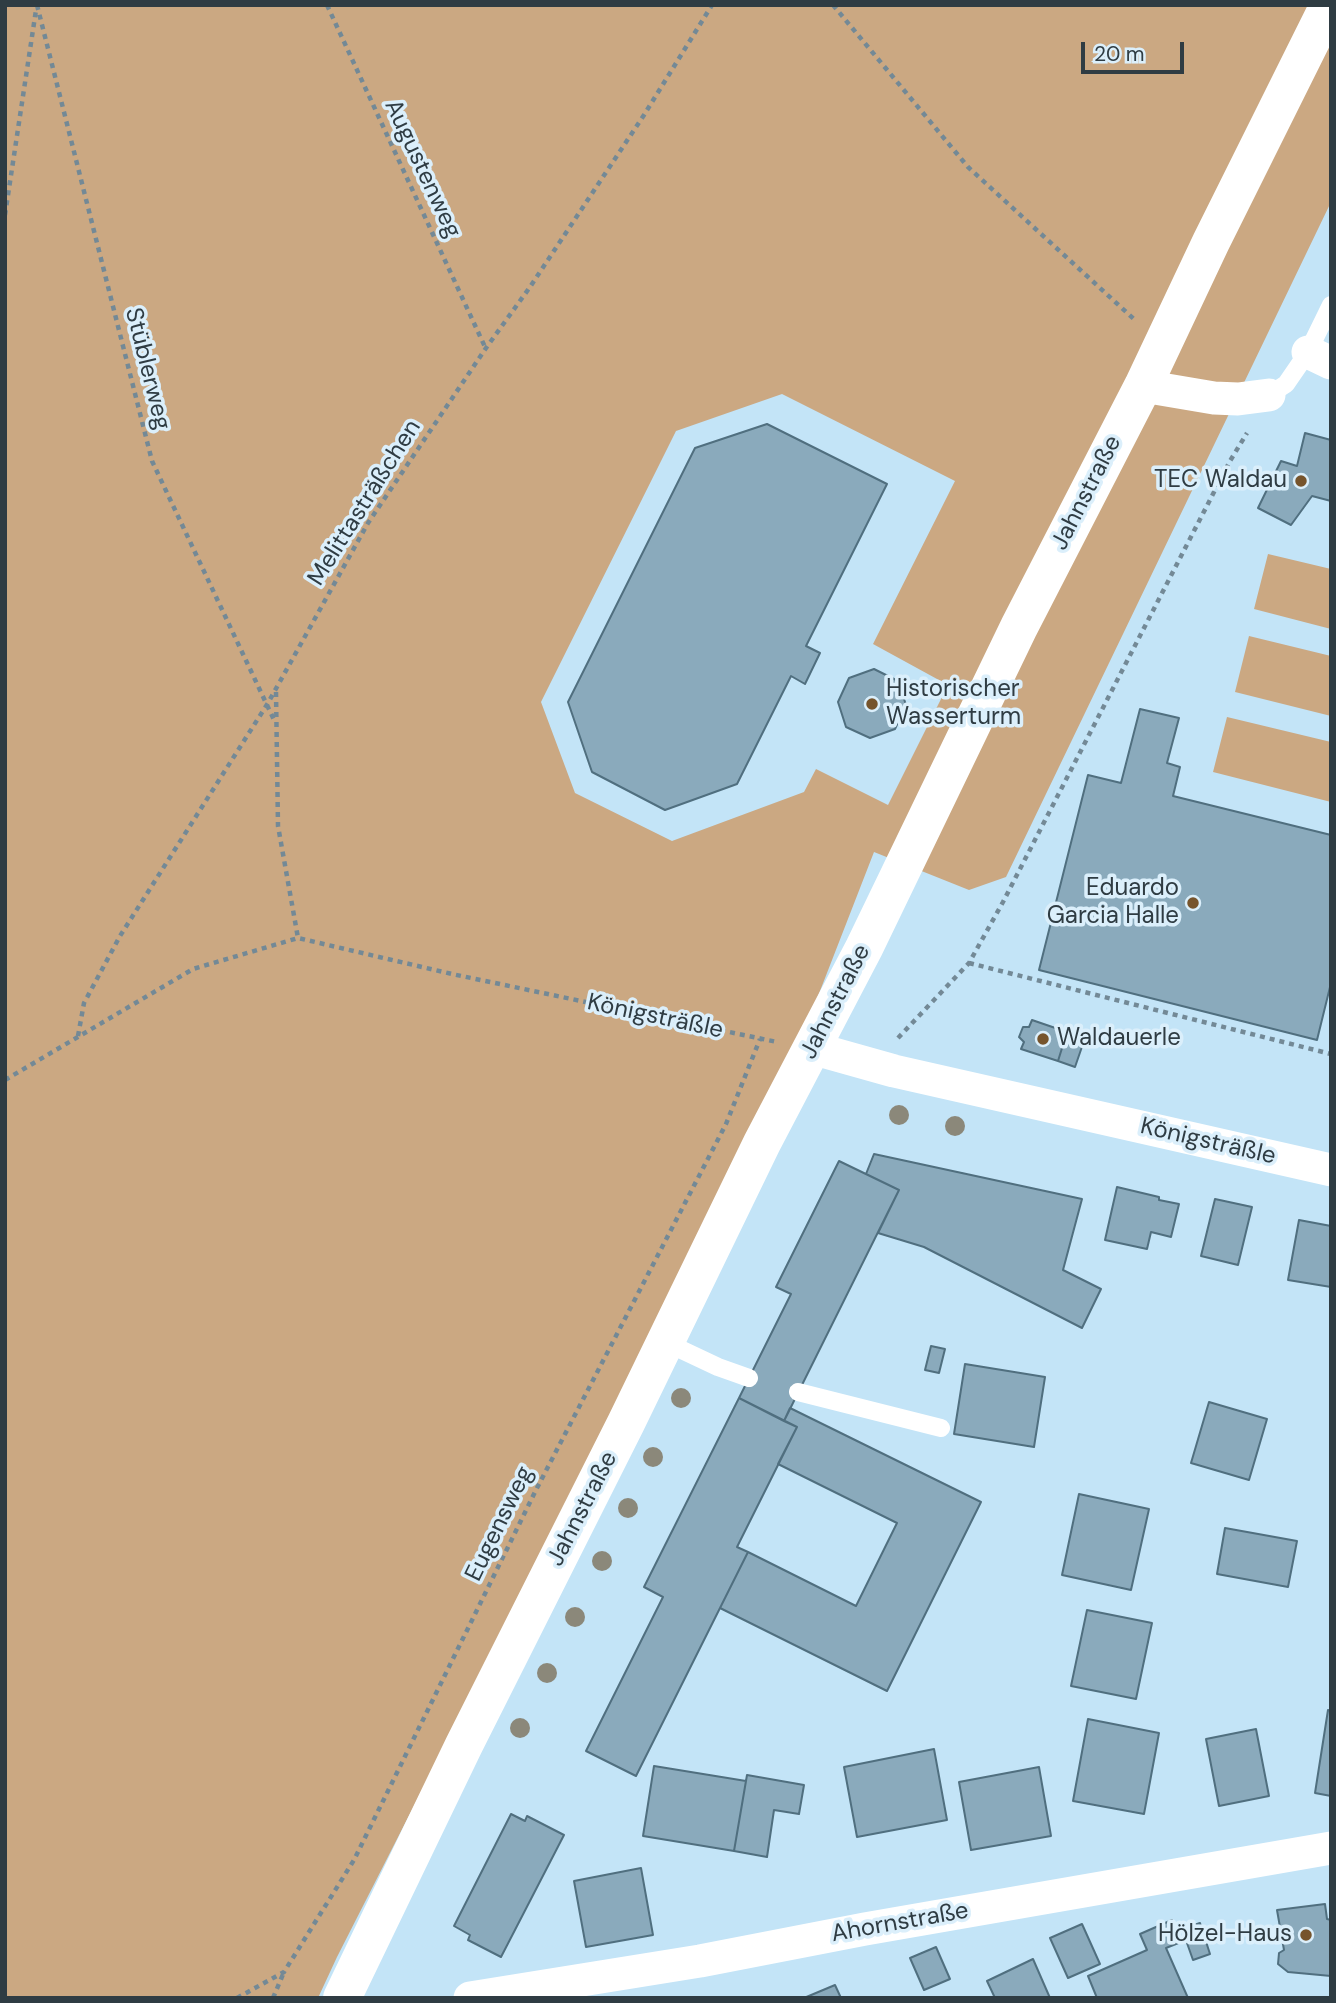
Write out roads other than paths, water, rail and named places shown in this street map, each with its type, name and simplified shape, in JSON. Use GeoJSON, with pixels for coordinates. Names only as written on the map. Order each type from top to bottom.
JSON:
{"type":"FeatureCollection","features":[{"type":"Feature","properties":{"kind":"main road","name":"Jahnstraße"},"geometry":{"type":"LineString","coordinates":[[342,1998],[762,1143],[864,948],[1019,627],[1143,386],[1329,5]]}},
{"type":"Feature","properties":{"kind":"street"},"geometry":{"type":"LineString","coordinates":[[1143,386],[1238,400],[1269,395]]}},
{"type":"Feature","properties":{"kind":"street","name":"Königsträßle"},"geometry":{"type":"LineString","coordinates":[[812,1048],[877,1067],[1331,1170]]}},
{"type":"Feature","properties":{"kind":"street","name":"Ahornstraße"},"geometry":{"type":"LineString","coordinates":[[470,1998],[700,1961],[865,1929],[1331,1848]]}},
{"type":"Feature","properties":{"kind":"lane"},"geometry":{"type":"LineString","coordinates":[[1269,395],[1320,357],[1331,305]]}},
{"type":"Feature","properties":{"kind":"lane"},"geometry":{"type":"LineString","coordinates":[[665,1342],[718,1367],[749,1378]]}},
{"type":"Feature","properties":{"kind":"lane"},"geometry":{"type":"LineString","coordinates":[[799,1392],[941,1428]]}},
{"type":"Feature","properties":{"kind":"place","name":"TEC Waldau"},"geometry":{"type":"Point","coordinates":[1301,481]}},
{"type":"Feature","properties":{"kind":"place","name":"Historischer Wasserturm"},"geometry":{"type":"Point","coordinates":[872,704]}},
{"type":"Feature","properties":{"kind":"place","name":"Eduardo Garcia Halle"},"geometry":{"type":"Point","coordinates":[1193,903]}},
{"type":"Feature","properties":{"kind":"place","name":"Waldauerle"},"geometry":{"type":"Point","coordinates":[1043,1039]}},
{"type":"Feature","properties":{"kind":"place","name":"Hölzel-Haus"},"geometry":{"type":"Point","coordinates":[1306,1935]}}]}
